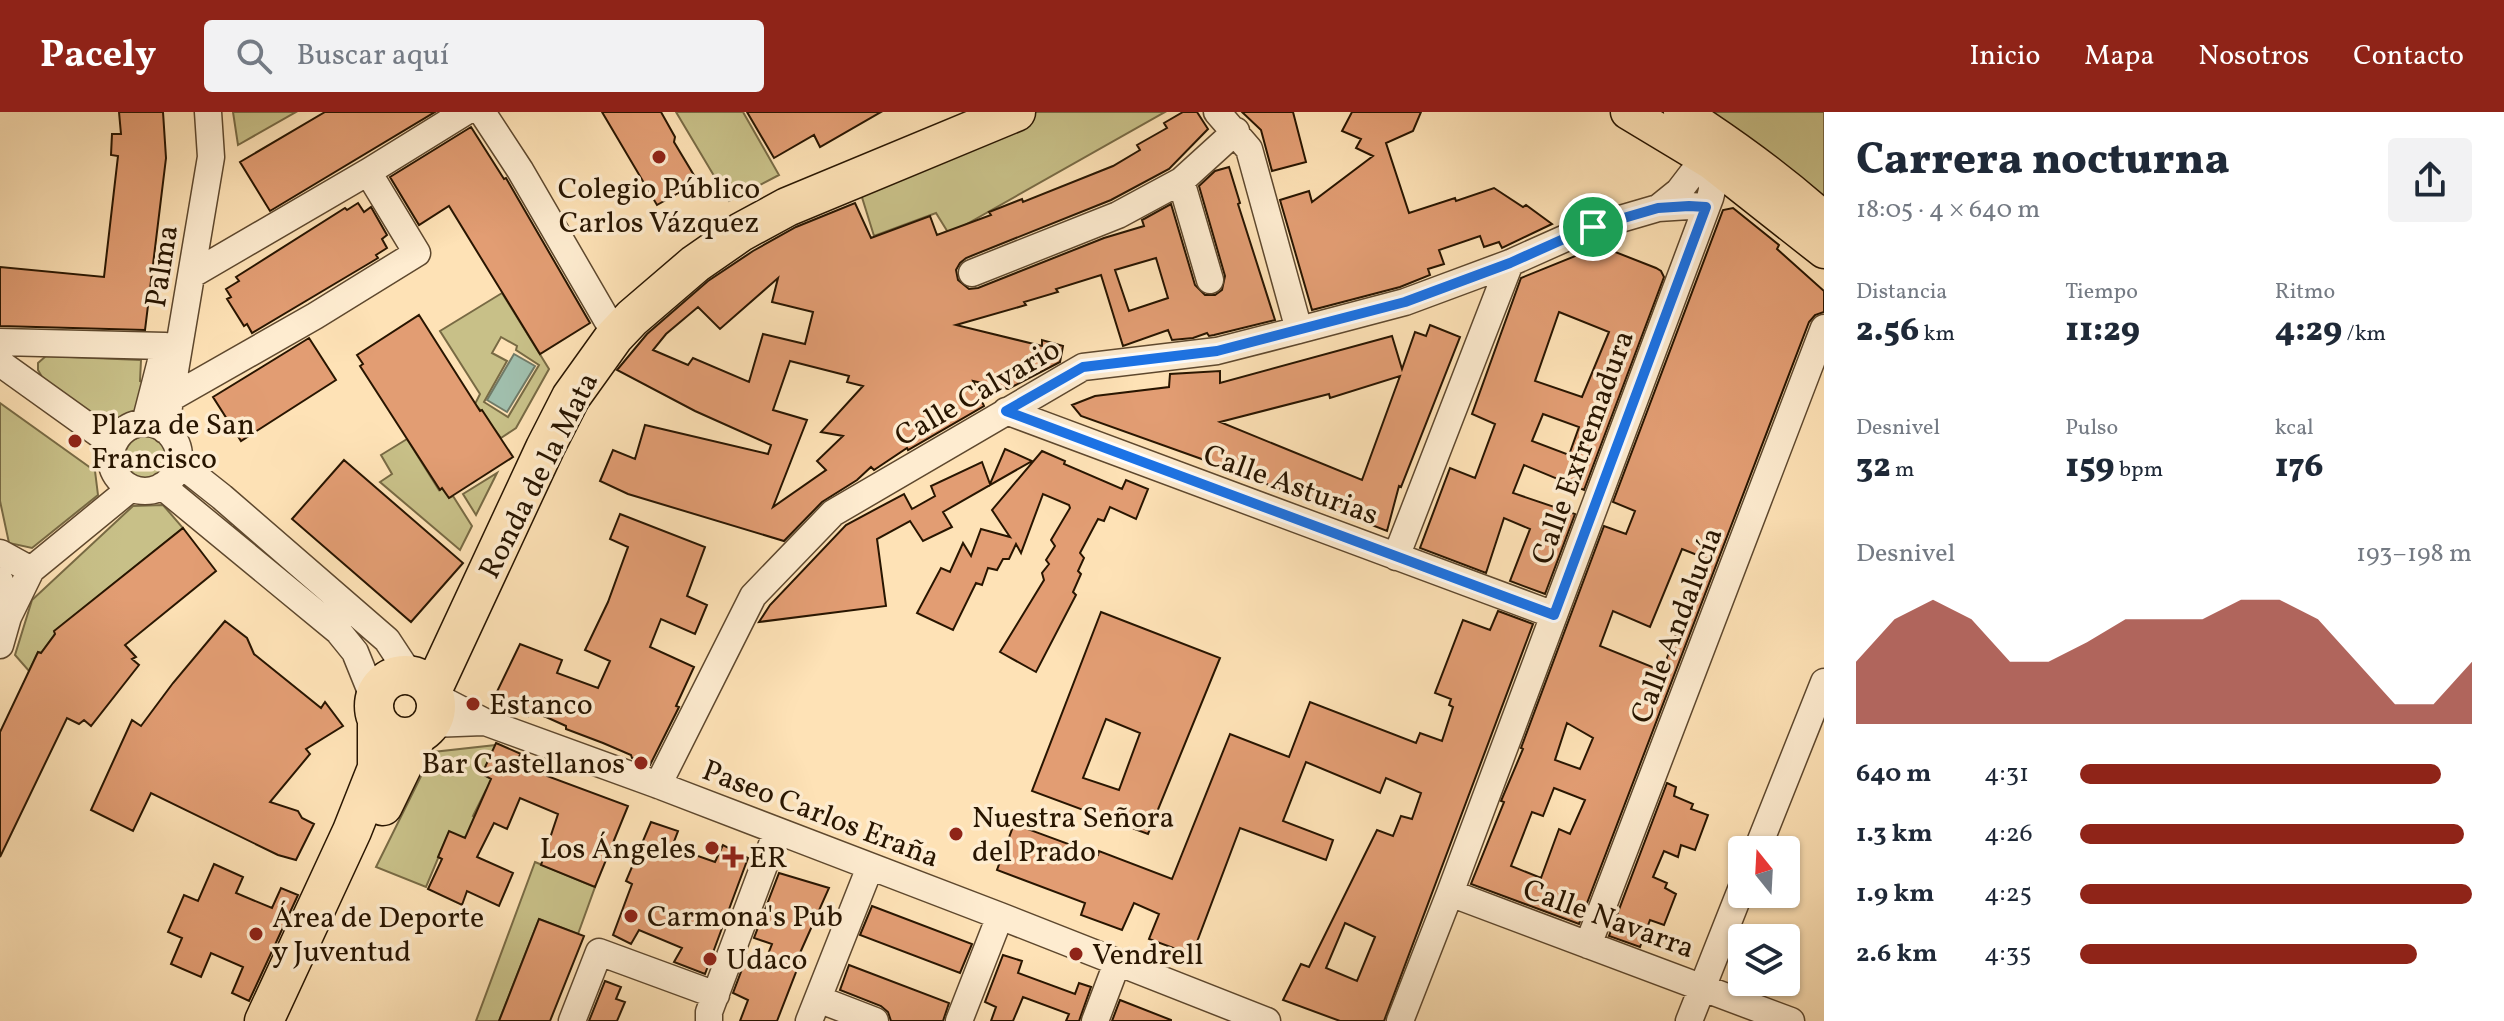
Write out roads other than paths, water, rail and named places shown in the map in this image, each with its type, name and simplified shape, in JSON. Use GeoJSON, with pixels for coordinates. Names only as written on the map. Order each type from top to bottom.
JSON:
{"type":"FeatureCollection","features":[{"type":"Feature","properties":{"kind":"highway","name":"Ronda de la Mata"},"geometry":{"type":"LineString","coordinates":[[423,699],[422,657],[447,626],[499,506],[555,390],[607,320],[667,263],[731,219],[852,163],[981,112]]}},
{"type":"Feature","properties":{"kind":"highway","name":"Ronda de la Mata"},"geometry":{"type":"LineString","coordinates":[[423,699],[571,397],[614,337],[632,318],[695,264],[741,232],[787,207],[1016,112]]}},
{"type":"Feature","properties":{"kind":"highway"},"geometry":{"type":"LineString","coordinates":[[264,1021],[352,831],[377,768],[375,710],[378,689],[398,675],[423,699]]}},
{"type":"Feature","properties":{"kind":"highway"},"geometry":{"type":"LineString","coordinates":[[375,710],[384,730],[405,738],[423,699]]}},
{"type":"Feature","properties":{"kind":"highway"},"geometry":{"type":"LineString","coordinates":[[280,1021],[423,699]]}},
{"type":"Feature","properties":{"kind":"main road"},"geometry":{"type":"LineString","coordinates":[[1628,112],[1719,152],[1793,191],[1824,219]]}},
{"type":"Feature","properties":{"kind":"main road"},"geometry":{"type":"LineString","coordinates":[[1681,112],[1824,251]]}},
{"type":"Feature","properties":{"kind":"street","name":"Palma"},"geometry":{"type":"LineString","coordinates":[[155,426],[193,153],[191,112]]}},
{"type":"Feature","properties":{"kind":"street","name":"Palma"},"geometry":{"type":"LineString","coordinates":[[155,426],[171,398],[193,274],[211,157],[208,112]]}},
{"type":"Feature","properties":{"kind":"street"},"geometry":{"type":"LineString","coordinates":[[193,274],[465,112]]}},
{"type":"Feature","properties":{"kind":"street"},"geometry":{"type":"LineString","coordinates":[[482,112],[520,170],[607,320]]}},
{"type":"Feature","properties":{"kind":"street"},"geometry":{"type":"LineString","coordinates":[[1217,112],[1249,149],[1299,330]]}},
{"type":"Feature","properties":{"kind":"street"},"geometry":{"type":"LineString","coordinates":[[972,273],[1118,215],[1181,181],[1236,131]]}},
{"type":"Feature","properties":{"kind":"street","name":"Calle Extremadura"},"geometry":{"type":"LineString","coordinates":[[1400,1021],[1706,207],[1719,152]]}},
{"type":"Feature","properties":{"kind":"street","name":"Calle Calvario"},"geometry":{"type":"LineString","coordinates":[[1658,208],[1719,152]]}},
{"type":"Feature","properties":{"kind":"street"},"geometry":{"type":"LineString","coordinates":[[171,398],[315,316],[417,253],[368,172]]}},
{"type":"Feature","properties":{"kind":"street"},"geometry":{"type":"LineString","coordinates":[[1181,181],[1210,280]]}},
{"type":"Feature","properties":{"kind":"street","name":"Calle Calvario"},"geometry":{"type":"LineString","coordinates":[[658,785],[753,596],[833,513],[1083,367],[1217,351],[1299,330],[1405,302],[1510,263],[1586,229],[1658,208],[1706,207]]}},
{"type":"Feature","properties":{"kind":"street"},"geometry":{"type":"LineString","coordinates":[[1396,557],[1510,263]]}},
{"type":"Feature","properties":{"kind":"street","name":"Calle Andalucía"},"geometry":{"type":"LineString","coordinates":[[1588,945],[1824,328]]}},
{"type":"Feature","properties":{"kind":"street"},"geometry":{"type":"LineString","coordinates":[[0,342],[165,346]]}},
{"type":"Feature","properties":{"kind":"street"},"geometry":{"type":"LineString","coordinates":[[0,363],[113,444]]}},
{"type":"Feature","properties":{"kind":"street","name":"Calle Asturias"},"geometry":{"type":"LineString","coordinates":[[1006,411],[1554,615]]}},
{"type":"Feature","properties":{"kind":"street"},"geometry":{"type":"LineString","coordinates":[[129,426],[155,426],[174,439],[179,463],[170,480],[162,486],[141,490],[131,488],[122,482],[113,469],[113,444],[129,426]]}},
{"type":"Feature","properties":{"kind":"street"},"geometry":{"type":"LineString","coordinates":[[179,463],[387,640],[423,699]]}},
{"type":"Feature","properties":{"kind":"street"},"geometry":{"type":"LineString","coordinates":[[162,486],[338,631],[355,652],[375,710]]}},
{"type":"Feature","properties":{"kind":"street"},"geometry":{"type":"LineString","coordinates":[[0,645],[8,617],[31,570],[131,488]]}},
{"type":"Feature","properties":{"kind":"street"},"geometry":{"type":"LineString","coordinates":[[0,553],[31,570]]}},
{"type":"Feature","properties":{"kind":"street"},"geometry":{"type":"LineString","coordinates":[[0,581],[8,617]]}},
{"type":"Feature","properties":{"kind":"street"},"geometry":{"type":"LineString","coordinates":[[1763,836],[1824,682]]}},
{"type":"Feature","properties":{"kind":"street","name":"Paseo Carlos Eraña"},"geometry":{"type":"LineString","coordinates":[[423,699],[1000,916],[1236,1016],[1267,1021]]}},
{"type":"Feature","properties":{"kind":"street"},"geometry":{"type":"LineString","coordinates":[[709,1021],[777,831]]}},
{"type":"Feature","properties":{"kind":"street"},"geometry":{"type":"LineString","coordinates":[[870,867],[814,1010],[875,1021]]}},
{"type":"Feature","properties":{"kind":"street","name":"Calle Navarra"},"geometry":{"type":"LineString","coordinates":[[1450,893],[1791,1021]]}},
{"type":"Feature","properties":{"kind":"street"},"geometry":{"type":"LineString","coordinates":[[1689,1021],[1734,908]]}},
{"type":"Feature","properties":{"kind":"street"},"geometry":{"type":"LineString","coordinates":[[959,1021],[1000,916]]}},
{"type":"Feature","properties":{"kind":"street"},"geometry":{"type":"LineString","coordinates":[[572,1021],[599,952],[716,995]]}},
{"type":"Feature","properties":{"kind":"street"},"geometry":{"type":"LineString","coordinates":[[1095,1021],[1117,963]]}},
{"type":"Feature","properties":{"kind":"place","name":"Colegio Público Carlos Vázquez"},"geometry":{"type":"Point","coordinates":[659,157]}},
{"type":"Feature","properties":{"kind":"place","name":"Plaza de San Francisco"},"geometry":{"type":"Point","coordinates":[75,441]}},
{"type":"Feature","properties":{"kind":"place","name":"Estanco"},"geometry":{"type":"Point","coordinates":[473,704]}},
{"type":"Feature","properties":{"kind":"place","name":"Bar Castellanos"},"geometry":{"type":"Point","coordinates":[641,763]}},
{"type":"Feature","properties":{"kind":"place","name":"Nuestra Señora del Prado"},"geometry":{"type":"Point","coordinates":[956,834]}},
{"type":"Feature","properties":{"kind":"place","name":"Los Ángeles"},"geometry":{"type":"Point","coordinates":[712,848]}},
{"type":"Feature","properties":{"kind":"place","name":"ER"},"geometry":{"type":"Point","coordinates":[733,857]}},
{"type":"Feature","properties":{"kind":"place","name":"Carmona's Pub"},"geometry":{"type":"Point","coordinates":[631,916]}},
{"type":"Feature","properties":{"kind":"place","name":"Área de Deporte y Juventud"},"geometry":{"type":"Point","coordinates":[256,934]}},
{"type":"Feature","properties":{"kind":"place","name":"Vendrell"},"geometry":{"type":"Point","coordinates":[1076,954]}},
{"type":"Feature","properties":{"kind":"place","name":"Udaco"},"geometry":{"type":"Point","coordinates":[710,959]}}]}
